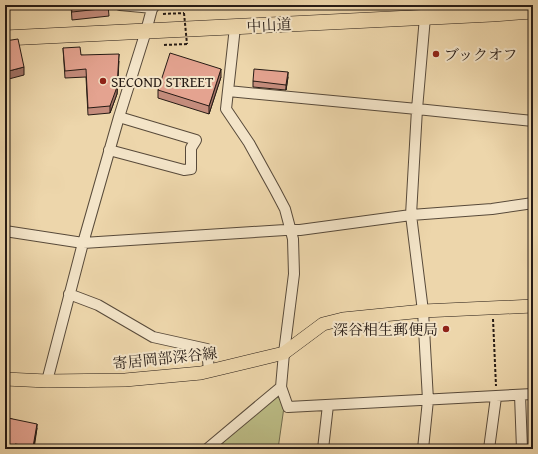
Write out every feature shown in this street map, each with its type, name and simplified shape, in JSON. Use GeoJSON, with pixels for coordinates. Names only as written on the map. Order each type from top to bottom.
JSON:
{"type":"FeatureCollection","features":[{"type":"Feature","properties":{"kind":"highway","name":"中山道"},"geometry":{"type":"LineString","coordinates":[[5,38],[425,16],[492,9],[533,11]]}},
{"type":"Feature","properties":{"kind":"main road","name":"寄居岡部深谷線"},"geometry":{"type":"LineString","coordinates":[[5,379],[48,381],[125,380],[201,373],[284,354],[323,324],[343,319],[423,311],[533,306]]}},
{"type":"Feature","properties":{"kind":"street"},"geometry":{"type":"LineString","coordinates":[[48,381],[82,242],[153,7],[120,5]]}},
{"type":"Feature","properties":{"kind":"street"},"geometry":{"type":"LineString","coordinates":[[423,449],[428,400],[423,311],[411,215],[417,109],[425,16]]}},
{"type":"Feature","properties":{"kind":"street"},"geometry":{"type":"LineString","coordinates":[[235,27],[226,109],[249,143],[285,209],[293,239],[294,274],[281,387],[288,407],[533,394]]}},
{"type":"Feature","properties":{"kind":"street"},"geometry":{"type":"LineString","coordinates":[[228,91],[533,121]]}},
{"type":"Feature","properties":{"kind":"street"},"geometry":{"type":"LineString","coordinates":[[110,150],[184,170],[191,169],[190,148],[196,140],[119,117]]}},
{"type":"Feature","properties":{"kind":"street"},"geometry":{"type":"LineString","coordinates":[[5,231],[82,242],[300,230],[411,215],[492,209],[533,203]]}},
{"type":"Feature","properties":{"kind":"street"},"geometry":{"type":"LineString","coordinates":[[69,294],[98,305],[153,337],[207,348],[210,371]]}},
{"type":"Feature","properties":{"kind":"street"},"geometry":{"type":"LineString","coordinates":[[207,449],[281,387]]}},
{"type":"Feature","properties":{"kind":"street"},"geometry":{"type":"LineString","coordinates":[[520,395],[522,449]]}},
{"type":"Feature","properties":{"kind":"street"},"geometry":{"type":"LineString","coordinates":[[489,449],[496,397]]}},
{"type":"Feature","properties":{"kind":"street"},"geometry":{"type":"LineString","coordinates":[[323,449],[328,405]]}},
{"type":"Feature","properties":{"kind":"path"},"geometry":{"type":"LineString","coordinates":[[163,14],[184,13],[187,44],[164,45]]}},
{"type":"Feature","properties":{"kind":"path"},"geometry":{"type":"LineString","coordinates":[[493,308],[496,397]]}},
{"type":"Feature","properties":{"kind":"green space"},"geometry":{"type":"Polygon","coordinates":[[[276,397],[284,399],[278,449],[220,449],[224,441],[276,397]]]}},
{"type":"Feature","properties":{"kind":"building"},"geometry":{"type":"Polygon","coordinates":[[[71,5],[108,5],[109,8],[72,12],[71,5]]]}},
{"type":"Feature","properties":{"kind":"building"},"geometry":{"type":"Polygon","coordinates":[[[18,39],[24,67],[5,72],[5,41],[18,39]]]}},
{"type":"Feature","properties":{"kind":"building"},"geometry":{"type":"Polygon","coordinates":[[[80,47],[81,55],[119,54],[117,87],[110,106],[88,108],[86,69],[65,71],[63,48],[80,47]]]}},
{"type":"Feature","properties":{"kind":"building"},"geometry":{"type":"Polygon","coordinates":[[[170,53],[221,69],[209,106],[158,90],[170,53]]]}},
{"type":"Feature","properties":{"kind":"building"},"geometry":{"type":"Polygon","coordinates":[[[254,69],[288,72],[286,85],[253,81],[254,69]]]}},
{"type":"Feature","properties":{"kind":"building"},"geometry":{"type":"Polygon","coordinates":[[[5,416],[9,417],[8,418],[37,424],[33,447],[15,444],[14,449],[5,449],[5,416]]]}},
{"type":"Feature","properties":{"kind":"place","name":"ブックオフ"},"geometry":{"type":"Point","coordinates":[436,54]}},
{"type":"Feature","properties":{"kind":"place","name":"SECOND STREET"},"geometry":{"type":"Point","coordinates":[103,81]}},
{"type":"Feature","properties":{"kind":"place","name":"深谷相生郵便局"},"geometry":{"type":"Point","coordinates":[446,329]}}]}
